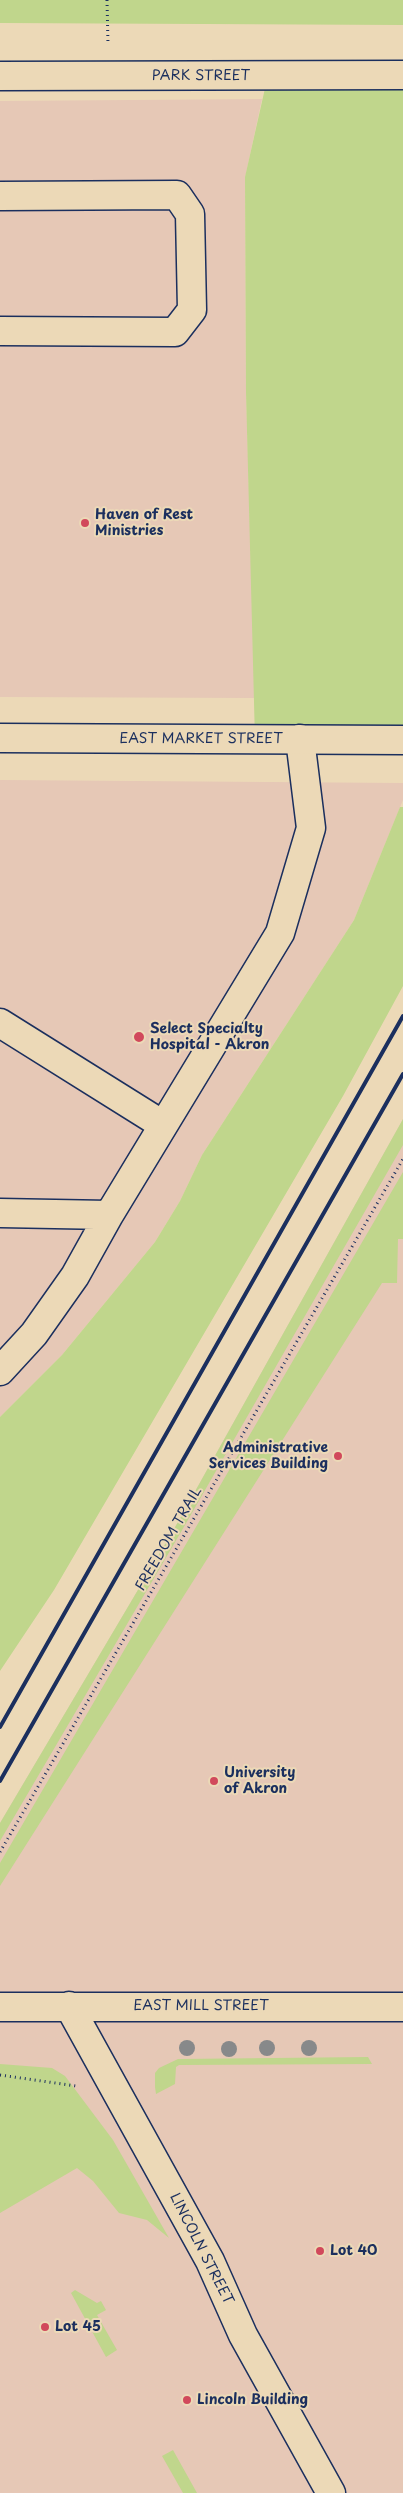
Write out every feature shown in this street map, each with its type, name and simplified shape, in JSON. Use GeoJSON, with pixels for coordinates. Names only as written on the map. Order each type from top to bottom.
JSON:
{"type":"FeatureCollection","features":[{"type":"Feature","properties":{"kind":"street","name":"PARK STREET"},"geometry":{"type":"LineString","coordinates":[[0,76],[403,75]]}},
{"type":"Feature","properties":{"kind":"street"},"geometry":{"type":"LineString","coordinates":[[0,196],[177,195],[190,214],[192,310],[175,332],[0,331]]}},
{"type":"Feature","properties":{"kind":"street","name":"EAST MARKET STREET"},"geometry":{"type":"LineString","coordinates":[[0,738],[403,740]]}},
{"type":"Feature","properties":{"kind":"street"},"geometry":{"type":"LineString","coordinates":[[0,1371],[34,1334],[75,1276],[109,1215],[280,933],[311,828],[300,739]]}},
{"type":"Feature","properties":{"kind":"street"},"geometry":{"type":"LineString","coordinates":[[0,1023],[164,1125]]}},
{"type":"Feature","properties":{"kind":"street"},"geometry":{"type":"LineString","coordinates":[[0,1213],[109,1215]]}},
{"type":"Feature","properties":{"kind":"street","name":"EAST MILL STREET"},"geometry":{"type":"LineString","coordinates":[[0,2006],[403,2007]]}},
{"type":"Feature","properties":{"kind":"street","name":"LINCOLN STREET"},"geometry":{"type":"LineString","coordinates":[[69,2006],[210,2261],[243,2335],[331,2493]]}},
{"type":"Feature","properties":{"kind":"path"},"geometry":{"type":"LineString","coordinates":[[107,0],[109,76]]}},
{"type":"Feature","properties":{"kind":"path","name":"FREEDOM TRAIL"},"geometry":{"type":"LineString","coordinates":[[0,1852],[403,1159]]}},
{"type":"Feature","properties":{"kind":"path"},"geometry":{"type":"LineString","coordinates":[[0,2075],[79,2087]]}},
{"type":"Feature","properties":{"kind":"shaded area"},"geometry":{"type":"Polygon","coordinates":[[[262,99],[245,178],[246,392],[255,698],[0,697],[0,101],[262,99]]]}},
{"type":"Feature","properties":{"kind":"shaded area","name":"Select Specialty Hospital - Akron"},"geometry":{"type":"Polygon","coordinates":[[[0,780],[403,783],[403,800],[354,920],[202,1155],[180,1201],[155,1242],[62,1355],[0,1417],[0,780]]]}},
{"type":"Feature","properties":{"kind":"shaded area","name":"University of Akron"},"geometry":{"type":"Polygon","coordinates":[[[403,1119],[403,2493],[0,2493],[0,1823],[174,1529],[403,1119]]]}},
{"type":"Feature","properties":{"kind":"green space"},"geometry":{"type":"Polygon","coordinates":[[[0,0],[403,0],[403,25],[0,23],[0,0]]]}},
{"type":"Feature","properties":{"kind":"green space"},"geometry":{"type":"Polygon","coordinates":[[[268,75],[403,75],[403,741],[255,741],[246,392],[245,177],[268,75]]]}},
{"type":"Feature","properties":{"kind":"green space"},"geometry":{"type":"Polygon","coordinates":[[[400,807],[403,807],[403,986],[343,1096],[54,1590],[0,1671],[0,1417],[62,1355],[155,1242],[180,1201],[202,1155],[354,920],[400,807]]]}},
{"type":"Feature","properties":{"kind":"green space"},"geometry":{"type":"Polygon","coordinates":[[[403,1119],[403,1145],[181,1532],[0,1841],[0,1823],[174,1529],[403,1119]]]}},
{"type":"Feature","properties":{"kind":"green space"},"geometry":{"type":"Polygon","coordinates":[[[403,1172],[403,1239],[398,1239],[397,1283],[382,1283],[0,1886],[0,1863],[403,1172]]]}},
{"type":"Feature","properties":{"kind":"green space"},"geometry":{"type":"Polygon","coordinates":[[[368,2057],[372,2064],[179,2065],[176,2067],[175,2084],[156,2094],[155,2073],[159,2068],[178,2059],[368,2057]]]}},
{"type":"Feature","properties":{"kind":"green space"},"geometry":{"type":"Polygon","coordinates":[[[0,2064],[52,2068],[65,2076],[113,2140],[169,2238],[147,2220],[119,2213],[93,2181],[77,2168],[0,2213],[0,2064]]]}},
{"type":"Feature","properties":{"kind":"green space"},"geometry":{"type":"Polygon","coordinates":[[[75,2290],[97,2303],[101,2301],[106,2310],[97,2315],[117,2350],[106,2357],[71,2293],[75,2290]]]}},
{"type":"Feature","properties":{"kind":"green space"},"geometry":{"type":"Polygon","coordinates":[[[173,2450],[197,2493],[183,2493],[162,2456],[173,2450]]]}},
{"type":"Feature","properties":{"kind":"railway"},"geometry":{"type":"LineString","coordinates":[[0,1727],[403,1016]]}},
{"type":"Feature","properties":{"kind":"railway"},"geometry":{"type":"LineString","coordinates":[[0,1781],[403,1074]]}},
{"type":"Feature","properties":{"kind":"place","name":"Haven of Rest Ministries"},"geometry":{"type":"Point","coordinates":[85,523]}},
{"type":"Feature","properties":{"kind":"place","name":"Select Specialty Hospital - Akron"},"geometry":{"type":"Point","coordinates":[139,1037]}},
{"type":"Feature","properties":{"kind":"place","name":"Administrative Services Building"},"geometry":{"type":"Point","coordinates":[338,1456]}},
{"type":"Feature","properties":{"kind":"place","name":"University of Akron"},"geometry":{"type":"Point","coordinates":[214,1781]}},
{"type":"Feature","properties":{"kind":"place","name":"Lot 40"},"geometry":{"type":"Point","coordinates":[320,2251]}},
{"type":"Feature","properties":{"kind":"place","name":"Lot 45"},"geometry":{"type":"Point","coordinates":[45,2327]}},
{"type":"Feature","properties":{"kind":"place","name":"Lincoln Building"},"geometry":{"type":"Point","coordinates":[187,2400]}}]}
